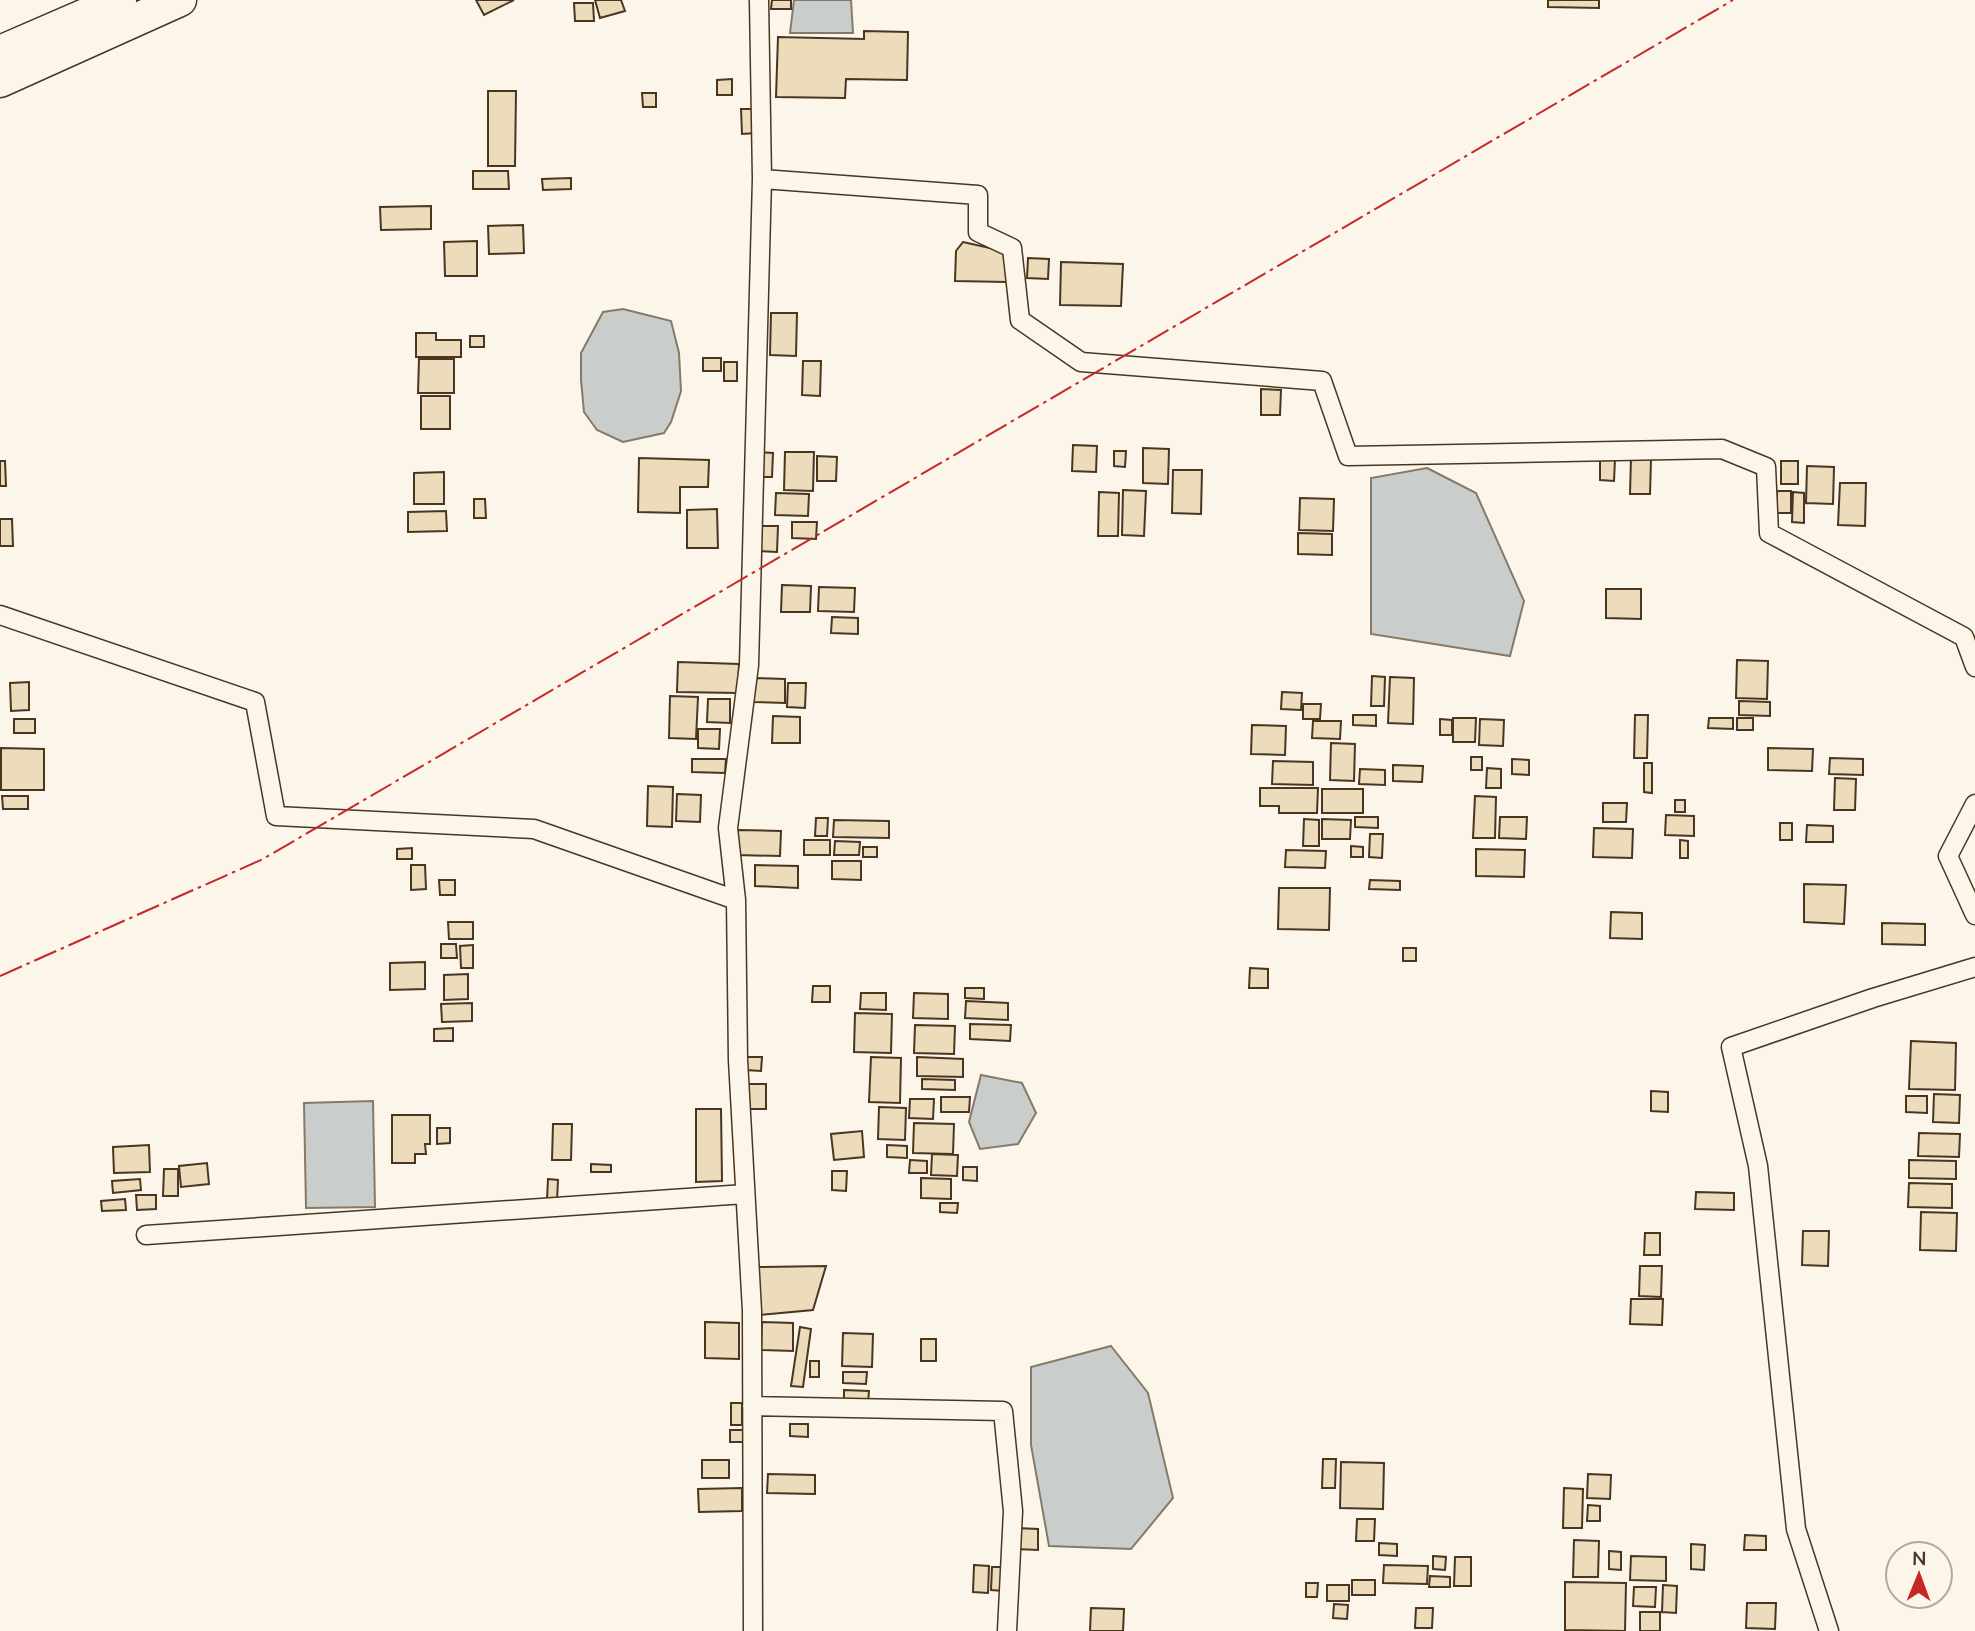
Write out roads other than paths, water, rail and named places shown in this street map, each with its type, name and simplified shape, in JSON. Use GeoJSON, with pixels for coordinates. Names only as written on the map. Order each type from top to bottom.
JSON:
{"type":"FeatureCollection","features":[{"type":"Feature","properties":{"kind":"highway"},"geometry":{"type":"LineString","coordinates":[[0,52],[120,0]]}},
{"type":"Feature","properties":{"kind":"highway"},"geometry":{"type":"LineString","coordinates":[[0,81],[180,0]]}},
{"type":"Feature","properties":{"kind":"street"},"geometry":{"type":"LineString","coordinates":[[753,1631],[752,1311],[738,1060],[736,900],[728,828],[748,665],[762,180],[759,0]]}},
{"type":"Feature","properties":{"kind":"street"},"geometry":{"type":"LineString","coordinates":[[762,180],[978,195],[978,232],[1013,248],[1020,320],[1082,362],[1322,381],[1348,456],[1722,449],[1766,467],[1769,533],[1964,637],[1975,667]]}},
{"type":"Feature","properties":{"kind":"street"},"geometry":{"type":"LineString","coordinates":[[0,615],[255,702],[276,816],[534,829],[736,900]]}},
{"type":"Feature","properties":{"kind":"street"},"geometry":{"type":"LineString","coordinates":[[1975,804],[1948,856],[1975,915]]}},
{"type":"Feature","properties":{"kind":"street"},"geometry":{"type":"LineString","coordinates":[[1829,1631],[1796,1529],[1758,1166],[1731,1046],[1975,967]]}},
{"type":"Feature","properties":{"kind":"street"},"geometry":{"type":"LineString","coordinates":[[146,1234],[745,1194]]}},
{"type":"Feature","properties":{"kind":"street"},"geometry":{"type":"LineString","coordinates":[[752,1406],[1003,1412],[1013,1511],[1007,1631]]}}]}
